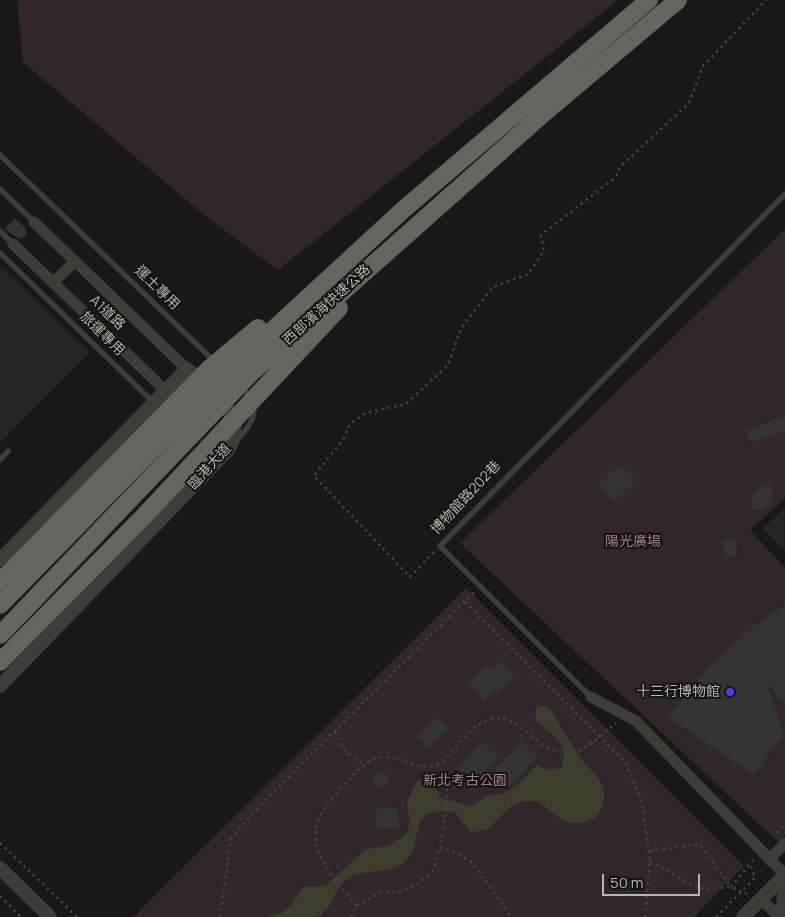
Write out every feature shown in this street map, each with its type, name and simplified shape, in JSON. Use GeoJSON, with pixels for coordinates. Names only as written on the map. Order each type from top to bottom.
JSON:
{"type":"FeatureCollection","features":[{"type":"Feature","properties":{"kind":"highway","name":"西部濱海快速公路"},"geometry":{"type":"LineString","coordinates":[[0,605],[240,360],[404,210],[649,0]]}},
{"type":"Feature","properties":{"kind":"highway","name":"西部濱海快速公路"},"geometry":{"type":"LineString","coordinates":[[0,635],[251,373],[545,112],[678,0]]}},
{"type":"Feature","properties":{"kind":"highway"},"geometry":{"type":"LineString","coordinates":[[0,582],[209,369],[404,210]]}},
{"type":"Feature","properties":{"kind":"highway"},"geometry":{"type":"LineString","coordinates":[[0,662],[145,515],[417,225]]}},
{"type":"Feature","properties":{"kind":"street","name":"A1道路"},"geometry":{"type":"LineString","coordinates":[[34,222],[187,369]]}},
{"type":"Feature","properties":{"kind":"street","name":"A1道路"},"geometry":{"type":"LineString","coordinates":[[13,244],[192,417]]}},
{"type":"Feature","properties":{"kind":"street"},"geometry":{"type":"LineString","coordinates":[[54,282],[75,261]]}},
{"type":"Feature","properties":{"kind":"street","name":"臨港大道"},"geometry":{"type":"LineString","coordinates":[[0,686],[228,450],[234,438],[234,421],[216,397],[187,369]]}},
{"type":"Feature","properties":{"kind":"street"},"geometry":{"type":"LineString","coordinates":[[0,560],[187,369]]}},
{"type":"Feature","properties":{"kind":"street"},"geometry":{"type":"LineString","coordinates":[[0,612],[177,426],[192,417],[216,397]]}},
{"type":"Feature","properties":{"kind":"street"},"geometry":{"type":"LineString","coordinates":[[0,624],[216,397]]}},
{"type":"Feature","properties":{"kind":"street","name":"博物館路202巷"},"geometry":{"type":"LineString","coordinates":[[591,697],[636,721],[785,876]]}},
{"type":"Feature","properties":{"kind":"street"},"geometry":{"type":"LineString","coordinates":[[770,860],[785,843]]}},
{"type":"Feature","properties":{"kind":"street"},"geometry":{"type":"LineString","coordinates":[[0,868],[50,917]]}},
{"type":"Feature","properties":{"kind":"street"},"geometry":{"type":"LineString","coordinates":[[743,917],[785,876]]}},
{"type":"Feature","properties":{"kind":"street"},"geometry":{"type":"LineString","coordinates":[[780,917],[785,876]]}},
{"type":"Feature","properties":{"kind":"street"},"geometry":{"type":"LineString","coordinates":[[761,899],[780,917]]}},
{"type":"Feature","properties":{"kind":"street"},"geometry":{"type":"LineString","coordinates":[[780,917],[785,913]]}},
{"type":"Feature","properties":{"kind":"lane","name":"運土專用"},"geometry":{"type":"LineString","coordinates":[[0,155],[248,394],[254,410],[251,424],[228,450]]}},
{"type":"Feature","properties":{"kind":"lane","name":"A1道路"},"geometry":{"type":"LineString","coordinates":[[0,189],[34,222]]}},
{"type":"Feature","properties":{"kind":"lane","name":"博物館路202巷"},"geometry":{"type":"LineString","coordinates":[[591,697],[440,546],[785,194]]}},
{"type":"Feature","properties":{"kind":"lane","name":"A1道路"},"geometry":{"type":"LineString","coordinates":[[0,231],[13,244]]}},
{"type":"Feature","properties":{"kind":"lane","name":"旅運專用"},"geometry":{"type":"LineString","coordinates":[[0,253],[167,416]]}},
{"type":"Feature","properties":{"kind":"lane"},"geometry":{"type":"LineString","coordinates":[[0,460],[8,451]]}},
{"type":"Feature","properties":{"kind":"path"},"geometry":{"type":"LineString","coordinates":[[440,546],[410,577],[314,476],[343,440],[350,424],[365,412],[406,404],[448,365],[461,328],[493,287],[528,274],[544,251],[541,235],[616,177],[620,167],[689,103],[703,66],[766,0]]}},
{"type":"Feature","properties":{"kind":"path"},"geometry":{"type":"LineString","coordinates":[[220,917],[231,839],[253,813],[480,586]]}},
{"type":"Feature","properties":{"kind":"path"},"geometry":{"type":"LineString","coordinates":[[465,602],[626,764],[642,802],[649,851],[650,860],[645,917]]}},
{"type":"Feature","properties":{"kind":"path"},"geometry":{"type":"LineString","coordinates":[[356,906],[318,854],[314,836],[319,816],[364,765],[384,756],[420,766],[438,764],[477,725],[490,719],[508,719],[521,726],[542,746],[564,752],[580,750],[626,716]]}},
{"type":"Feature","properties":{"kind":"path"},"geometry":{"type":"LineString","coordinates":[[335,732],[345,751],[364,765]]}},
{"type":"Feature","properties":{"kind":"path"},"geometry":{"type":"LineString","coordinates":[[351,917],[356,906],[379,893],[404,891],[419,883],[434,870],[448,805],[448,782],[438,764]]}},
{"type":"Feature","properties":{"kind":"path"},"geometry":{"type":"LineString","coordinates":[[0,843],[77,917]]}},
{"type":"Feature","properties":{"kind":"path"},"geometry":{"type":"LineString","coordinates":[[649,851],[700,844],[731,887]]}},
{"type":"Feature","properties":{"kind":"path"},"geometry":{"type":"LineString","coordinates":[[440,848],[452,851],[472,862],[510,917]]}},
{"type":"Feature","properties":{"kind":"path"},"geometry":{"type":"LineString","coordinates":[[650,860],[699,889],[731,887],[750,863],[755,878],[716,917]]}},
{"type":"Feature","properties":{"kind":"path"},"geometry":{"type":"LineString","coordinates":[[0,896],[21,917]]}},
{"type":"Feature","properties":{"kind":"shaded area"},"geometry":{"type":"Polygon","coordinates":[[[0,265],[90,352],[0,443],[0,265]]]}},
{"type":"Feature","properties":{"kind":"shaded area"},"geometry":{"type":"Polygon","coordinates":[[[785,508],[785,551],[762,529],[785,508]]]}},
{"type":"Feature","properties":{"kind":"shaded area"},"geometry":{"type":"Polygon","coordinates":[[[538,706],[545,706],[551,710],[575,751],[602,785],[604,799],[598,814],[594,818],[580,823],[567,822],[538,801],[523,801],[510,807],[487,830],[471,832],[454,812],[438,811],[427,814],[421,820],[418,827],[410,854],[397,867],[362,873],[349,878],[339,888],[327,909],[316,917],[263,917],[279,914],[288,909],[303,887],[325,886],[366,849],[387,846],[405,836],[410,824],[407,802],[417,781],[425,779],[434,785],[441,798],[471,806],[487,796],[504,793],[520,783],[537,765],[549,770],[561,768],[564,753],[562,746],[554,735],[536,721],[535,711],[538,706]]]}},
{"type":"Feature","properties":{"kind":"green space"},"geometry":{"type":"Polygon","coordinates":[[[17,0],[618,0],[278,270],[204,215],[23,62],[17,0]]]}},
{"type":"Feature","properties":{"kind":"green space","name":"陽光廣場"},"geometry":{"type":"Polygon","coordinates":[[[785,229],[785,498],[750,530],[785,568],[785,835],[778,842],[460,543],[785,229]]]}},
{"type":"Feature","properties":{"kind":"green space","name":"新北考古公園"},"geometry":{"type":"Polygon","coordinates":[[[466,588],[744,866],[694,917],[133,917],[466,588]]]}},
{"type":"Feature","properties":{"kind":"building"},"geometry":{"type":"Polygon","coordinates":[[[15,219],[24,227],[26,234],[22,238],[16,237],[6,229],[15,219]]]}},
{"type":"Feature","properties":{"kind":"building"},"geometry":{"type":"Polygon","coordinates":[[[785,417],[785,431],[751,442],[747,431],[785,417]]]}},
{"type":"Feature","properties":{"kind":"building"},"geometry":{"type":"Polygon","coordinates":[[[620,465],[636,480],[615,500],[599,485],[620,465]]]}},
{"type":"Feature","properties":{"kind":"building"},"geometry":{"type":"Polygon","coordinates":[[[761,487],[771,487],[772,498],[764,509],[752,509],[753,498],[761,487]]]}},
{"type":"Feature","properties":{"kind":"building"},"geometry":{"type":"Polygon","coordinates":[[[734,539],[737,554],[726,556],[723,542],[734,539]]]}},
{"type":"Feature","properties":{"kind":"building","name":"十三行博物館"},"geometry":{"type":"Polygon","coordinates":[[[785,606],[785,702],[777,697],[773,685],[768,687],[783,735],[753,774],[669,717],[709,668],[757,624],[785,606]]]}},
{"type":"Feature","properties":{"kind":"building"},"geometry":{"type":"Polygon","coordinates":[[[500,662],[514,676],[498,692],[495,689],[485,699],[469,683],[486,666],[491,671],[500,662]]]}},
{"type":"Feature","properties":{"kind":"building"},"geometry":{"type":"Polygon","coordinates":[[[437,718],[448,729],[430,747],[419,736],[437,718]]]}},
{"type":"Feature","properties":{"kind":"building"},"geometry":{"type":"Polygon","coordinates":[[[521,742],[537,757],[510,785],[494,769],[521,742]]]}},
{"type":"Feature","properties":{"kind":"building"},"geometry":{"type":"Polygon","coordinates":[[[482,743],[498,758],[471,785],[457,770],[482,743]]]}},
{"type":"Feature","properties":{"kind":"building"},"geometry":{"type":"Polygon","coordinates":[[[386,773],[389,783],[377,787],[373,777],[386,773]]]}},
{"type":"Feature","properties":{"kind":"building"},"geometry":{"type":"Polygon","coordinates":[[[397,808],[399,828],[378,829],[376,810],[397,808]]]}},
{"type":"Feature","properties":{"kind":"place","name":"十三行博物館"},"geometry":{"type":"Point","coordinates":[730,692]}}]}
